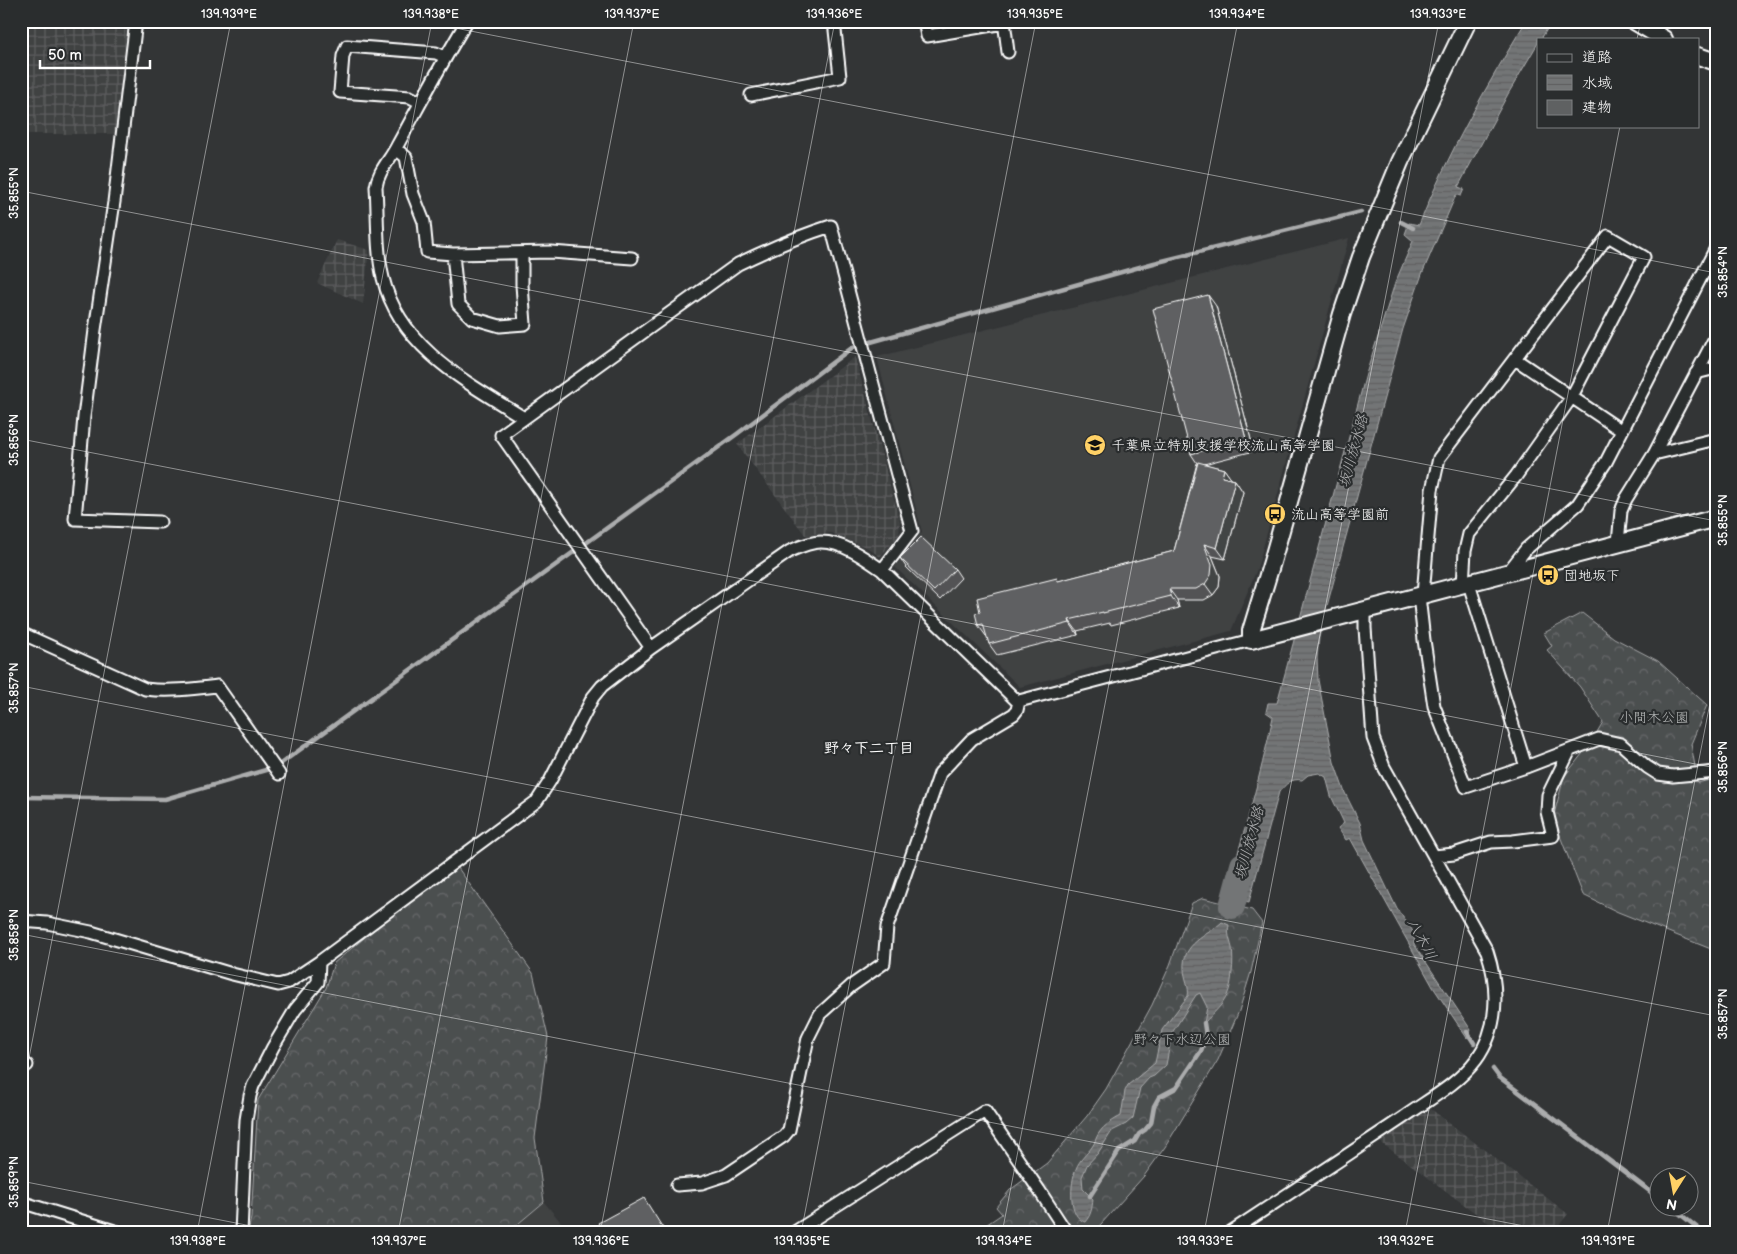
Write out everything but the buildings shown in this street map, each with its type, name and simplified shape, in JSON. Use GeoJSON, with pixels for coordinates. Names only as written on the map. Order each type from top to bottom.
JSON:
{"type":"FeatureCollection","features":[{"type":"Feature","properties":{"kind":"street"},"geometry":{"type":"LineString","coordinates":[[136,21],[114,202],[84,417],[75,520],[160,522]]}},
{"type":"Feature","properties":{"kind":"street"},"geometry":{"type":"LineString","coordinates":[[467,21],[420,102],[396,149],[377,178],[380,261],[393,306],[412,334],[439,361],[466,381],[524,418]]}},
{"type":"Feature","properties":{"kind":"street"},"geometry":{"type":"LineString","coordinates":[[751,96],[840,77],[834,21]]}},
{"type":"Feature","properties":{"kind":"street"},"geometry":{"type":"LineString","coordinates":[[924,21],[927,36],[1004,22],[1008,52]]}},
{"type":"Feature","properties":{"kind":"street"},"geometry":{"type":"LineString","coordinates":[[1256,638],[1251,630],[1342,314],[1361,257],[1400,162],[1468,21]]}},
{"type":"Feature","properties":{"kind":"street"},"geometry":{"type":"LineString","coordinates":[[1634,21],[1659,31]]}},
{"type":"Feature","properties":{"kind":"street"},"geometry":{"type":"LineString","coordinates":[[420,102],[410,97],[340,92],[343,56],[347,46],[436,52],[445,57]]}},
{"type":"Feature","properties":{"kind":"street"},"geometry":{"type":"LineString","coordinates":[[1700,57],[1716,62]]}},
{"type":"Feature","properties":{"kind":"street"},"geometry":{"type":"LineString","coordinates":[[396,149],[406,157],[413,194],[424,222],[427,252],[453,254],[551,252],[632,258]]}},
{"type":"Feature","properties":{"kind":"street"},"geometry":{"type":"LineString","coordinates":[[651,648],[502,436],[524,418],[738,264],[792,240],[831,226],[912,531],[882,570]]}},
{"type":"Feature","properties":{"kind":"street"},"geometry":{"type":"LineString","coordinates":[[1526,767],[1466,584],[1465,551],[1469,534],[1516,476],[1571,398],[1644,257],[1608,236],[1438,458],[1432,490],[1421,596],[1424,640],[1434,706],[1466,787],[1526,767],[1569,752],[1594,741],[1605,740],[1621,744],[1658,774],[1673,776],[1716,772]]}},
{"type":"Feature","properties":{"kind":"street"},"geometry":{"type":"LineString","coordinates":[[1508,572],[1526,549],[1582,499],[1606,462],[1716,248]]}},
{"type":"Feature","properties":{"kind":"street"},"geometry":{"type":"LineString","coordinates":[[453,254],[458,304],[472,318],[500,326],[525,324],[522,253]]}},
{"type":"Feature","properties":{"kind":"street"},"geometry":{"type":"LineString","coordinates":[[1618,543],[1622,511],[1626,499],[1654,454],[1716,336]]}},
{"type":"Feature","properties":{"kind":"street"},"geometry":{"type":"LineString","coordinates":[[1514,359],[1622,431]]}},
{"type":"Feature","properties":{"kind":"street"},"geometry":{"type":"LineString","coordinates":[[1696,373],[1716,368]]}},
{"type":"Feature","properties":{"kind":"street"},"geometry":{"type":"LineString","coordinates":[[1654,454],[1716,439]]}},
{"type":"Feature","properties":{"kind":"street"},"geometry":{"type":"LineString","coordinates":[[21,921],[47,923],[91,932],[232,974],[278,985],[289,982],[320,962],[537,801],[550,781],[593,697],[602,686],[651,648],[790,551],[804,545],[820,542],[838,545],[859,554],[882,570],[1019,701],[1716,518]]}},
{"type":"Feature","properties":{"kind":"street"},"geometry":{"type":"LineString","coordinates":[[1229,1233],[1448,1086],[1476,1060],[1485,1045],[1493,1022],[1496,986],[1487,951],[1384,767],[1373,738],[1365,628],[1359,612]]}},
{"type":"Feature","properties":{"kind":"street"},"geometry":{"type":"LineString","coordinates":[[21,633],[145,689],[161,691],[186,690],[217,686],[275,769]]}},
{"type":"Feature","properties":{"kind":"street"},"geometry":{"type":"LineString","coordinates":[[677,1185],[702,1183],[726,1175],[790,1130],[808,1038],[820,1014],[851,986],[884,963],[887,927],[940,773],[972,739],[1014,714],[1019,701]]}},
{"type":"Feature","properties":{"kind":"street"},"geometry":{"type":"LineString","coordinates":[[1434,856],[1454,854],[1491,842],[1553,836],[1547,812],[1548,795],[1569,752]]}},
{"type":"Feature","properties":{"kind":"street"},"geometry":{"type":"LineString","coordinates":[[241,1233],[246,1120],[252,1091],[273,1047],[291,1018],[318,982],[320,962]]}},
{"type":"Feature","properties":{"kind":"street"},"geometry":{"type":"LineString","coordinates":[[793,1233],[984,1111],[1067,1233]]}},
{"type":"Feature","properties":{"kind":"street"},"geometry":{"type":"LineString","coordinates":[[21,1202],[121,1233]]}},
{"type":"Feature","properties":{"kind":"shaded area"},"geometry":{"type":"Polygon","coordinates":[[[21,21],[127,21],[117,134],[21,134],[21,21]]]}},
{"type":"Feature","properties":{"kind":"shaded area","name":"千葉県立特別支援学校流山高等学園"},"geometry":{"type":"Polygon","coordinates":[[[1349,238],[1257,569],[1231,631],[1020,687],[895,567],[922,532],[877,357],[1349,238]]]}},
{"type":"Feature","properties":{"kind":"shaded area"},"geometry":{"type":"Polygon","coordinates":[[[337,240],[369,250],[363,304],[317,283],[337,240]]]}},
{"type":"Feature","properties":{"kind":"shaded area"},"geometry":{"type":"Polygon","coordinates":[[[855,357],[900,521],[899,535],[880,557],[868,548],[831,533],[805,535],[737,444],[855,357]]]}},
{"type":"Feature","properties":{"kind":"shaded area"},"geometry":{"type":"Polygon","coordinates":[[[1431,1109],[1568,1214],[1553,1233],[1502,1233],[1379,1141],[1431,1109]]]}},
{"type":"Feature","properties":{"kind":"shaded area"},"geometry":{"type":"Polygon","coordinates":[[[544,1202],[570,1233],[507,1233],[544,1202]]]}},
{"type":"Feature","properties":{"kind":"green space","name":"小間木公園"},"geometry":{"type":"Polygon","coordinates":[[[1582,613],[1614,638],[1658,661],[1707,705],[1691,744],[1698,783],[1716,778],[1716,951],[1618,912],[1583,895],[1553,818],[1564,777],[1590,744],[1603,722],[1580,687],[1547,650],[1552,646],[1544,633],[1582,613]]]}},
{"type":"Feature","properties":{"kind":"green space"},"geometry":{"type":"Polygon","coordinates":[[[458,868],[533,973],[548,1037],[535,1138],[544,1202],[507,1233],[248,1233],[251,1218],[258,1100],[326,988],[334,963],[387,919],[458,868]]]}},
{"type":"Feature","properties":{"kind":"green space","name":"野々下水辺公園"},"geometry":{"type":"Polygon","coordinates":[[[1203,898],[1252,910],[1262,923],[1251,972],[1239,1011],[1218,1060],[1165,1147],[1144,1176],[1093,1233],[974,1233],[1002,1214],[996,1207],[1010,1190],[1047,1163],[1087,1116],[1106,1089],[1152,1005],[1170,965],[1192,903],[1203,898]]]}},
{"type":"Feature","properties":{"kind":"water"},"geometry":{"type":"Polygon","coordinates":[[[1526,21],[1552,21],[1542,38],[1537,38],[1537,45],[1458,187],[1464,189],[1461,196],[1456,195],[1422,274],[1403,329],[1325,613],[1319,638],[1317,658],[1318,680],[1334,762],[1345,793],[1360,823],[1364,840],[1397,909],[1415,934],[1414,944],[1471,1030],[1467,1038],[1433,987],[1350,838],[1346,840],[1338,828],[1344,823],[1331,796],[1326,777],[1319,773],[1308,775],[1302,780],[1289,782],[1284,786],[1279,792],[1249,902],[1225,896],[1268,740],[1273,717],[1266,712],[1268,703],[1277,703],[1366,374],[1395,283],[1413,241],[1405,234],[1409,223],[1419,225],[1442,172],[1496,71],[1526,21]]]}},
{"type":"Feature","properties":{"kind":"water"},"geometry":{"type":"Polygon","coordinates":[[[1222,922],[1229,925],[1233,954],[1231,981],[1227,995],[1220,1006],[1204,1023],[1207,1007],[1200,993],[1196,995],[1172,1033],[1166,1065],[1149,1078],[1140,1088],[1133,1118],[1112,1131],[1098,1153],[1087,1165],[1082,1177],[1083,1189],[1093,1199],[1091,1212],[1085,1222],[1079,1219],[1073,1207],[1072,1182],[1077,1166],[1092,1147],[1101,1130],[1121,1116],[1125,1091],[1128,1085],[1155,1063],[1162,1030],[1188,996],[1184,969],[1184,960],[1187,953],[1196,941],[1222,922]]]}},
{"type":"Feature","properties":{"kind":"waterway"},"geometry":{"type":"LineString","coordinates":[[21,797],[165,799],[276,767],[737,434],[853,347],[1154,263],[1361,212]]}},
{"type":"Feature","properties":{"kind":"waterway"},"geometry":{"type":"LineString","coordinates":[[1401,222],[1413,228]]}},
{"type":"Feature","properties":{"kind":"waterway","name":"坂川放水路"},"geometry":{"type":"LineString","coordinates":[[1232,906],[1243,865]]}},
{"type":"Feature","properties":{"kind":"waterway"},"geometry":{"type":"LineString","coordinates":[[1090,1196],[1119,1151],[1135,1141],[1139,1134],[1151,1123],[1154,1106],[1159,1097],[1176,1088],[1201,1051],[1206,1036],[1204,1023]]}},
{"type":"Feature","properties":{"kind":"waterway","name":"八木川"},"geometry":{"type":"LineString","coordinates":[[1467,1032],[1474,1043]]}},
{"type":"Feature","properties":{"kind":"waterway","name":"八木川"},"geometry":{"type":"LineString","coordinates":[[1493,1069],[1499,1077],[1650,1191]]}},
{"type":"Feature","properties":{"kind":"waterway","name":"八木川"},"geometry":{"type":"LineString","coordinates":[[1683,1216],[1704,1233]]}},
{"type":"Feature","properties":{"kind":"place","name":"千葉県立特別支援学校流山高等学園"},"geometry":{"type":"Point","coordinates":[1095,445]}},
{"type":"Feature","properties":{"kind":"place","name":"流山高等学園前"},"geometry":{"type":"Point","coordinates":[1275,514]}},
{"type":"Feature","properties":{"kind":"place","name":"団地坂下"},"geometry":{"type":"Point","coordinates":[1548,575]}},
{"type":"Feature","properties":{"kind":"district","name":"野々下二丁目"},"geometry":{"type":"Point","coordinates":[869,748]}}]}
